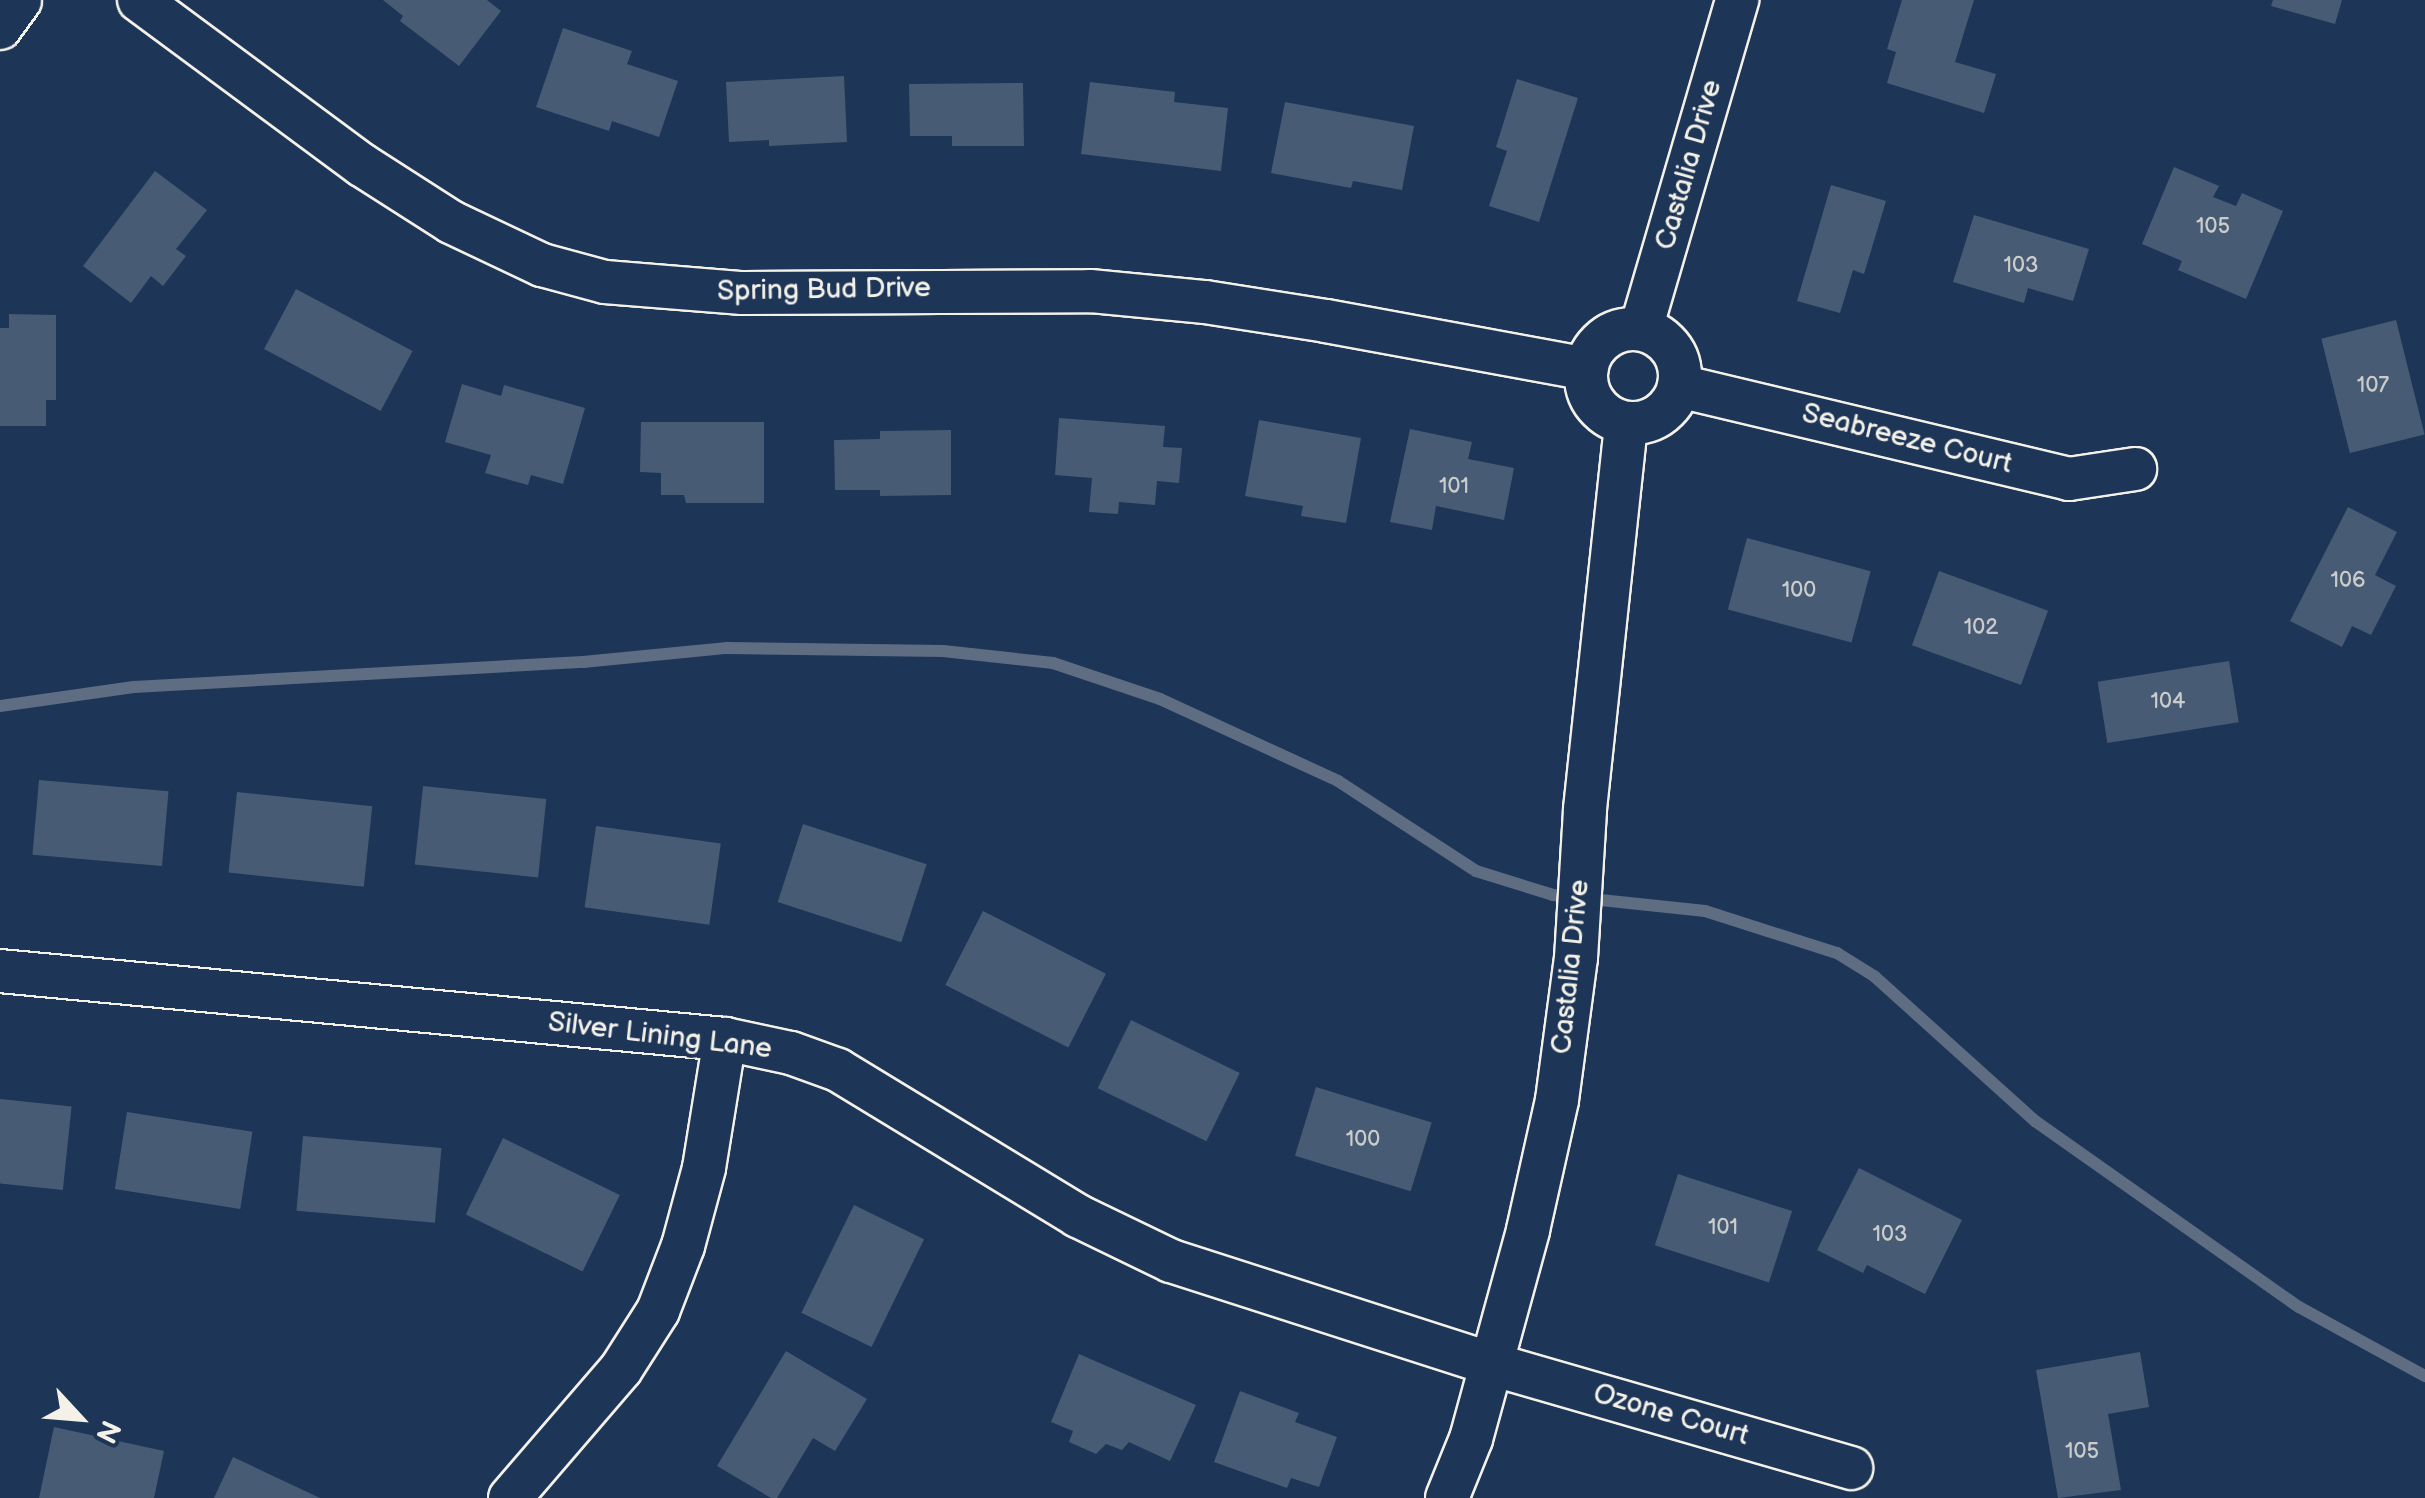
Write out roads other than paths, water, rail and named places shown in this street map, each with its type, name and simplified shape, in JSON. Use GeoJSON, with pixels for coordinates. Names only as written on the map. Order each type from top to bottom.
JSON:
{"type":"FeatureCollection","features":[{"type":"Feature","properties":{"kind":"street"},"geometry":{"type":"LineString","coordinates":[[0,28],[20,0]]}},
{"type":"Feature","properties":{"kind":"street","name":"Spring Bud Drive"},"geometry":{"type":"LineString","coordinates":[[139,0],[362,165],[451,222],[542,266],[605,282],[726,292],[1090,292],[1292,315],[1586,369]]}},
{"type":"Feature","properties":{"kind":"street","name":"Castalia Drive"},"geometry":{"type":"LineString","coordinates":[[1641,330],[1736,0]]}},
{"type":"Feature","properties":{"kind":"street"},"geometry":{"type":"LineString","coordinates":[[1626,329],[1641,330],[1668,344],[1680,371],[1680,386],[1666,410],[1654,418],[1626,423],[1600,410],[1591,398],[1586,369],[1600,342],[1626,329]]}},
{"type":"Feature","properties":{"kind":"street","name":"Seabreeze Court"},"geometry":{"type":"LineString","coordinates":[[1680,386],[2068,478],[2135,469]]}},
{"type":"Feature","properties":{"kind":"street","name":"Castalia Drive"},"geometry":{"type":"LineString","coordinates":[[1447,1498],[1472,1439],[1528,1230],[1556,1100],[1576,958],[1585,809],[1626,423]]}},
{"type":"Feature","properties":{"kind":"street","name":"Silver Lining Lane"},"geometry":{"type":"LineString","coordinates":[[0,971],[725,1039],[791,1052],[838,1070],[1078,1216],[1170,1262],[1491,1364]]}},
{"type":"Feature","properties":{"kind":"street"},"geometry":{"type":"LineString","coordinates":[[510,1498],[622,1369],[658,1311],[683,1246],[704,1168],[725,1039]]}},
{"type":"Feature","properties":{"kind":"street","name":"Ozone Court"},"geometry":{"type":"LineString","coordinates":[[1491,1364],[1851,1468]]}},
{"type":"Feature","properties":{"kind":"waterway"},"geometry":{"type":"LineString","coordinates":[[0,706],[134,687],[583,662],[727,648],[943,651],[1053,663],[1160,699],[1338,781],[1476,871],[1553,895],[1705,911],[1837,953],[1874,976],[2035,1121],[2299,1307],[2425,1376]]}}]}
